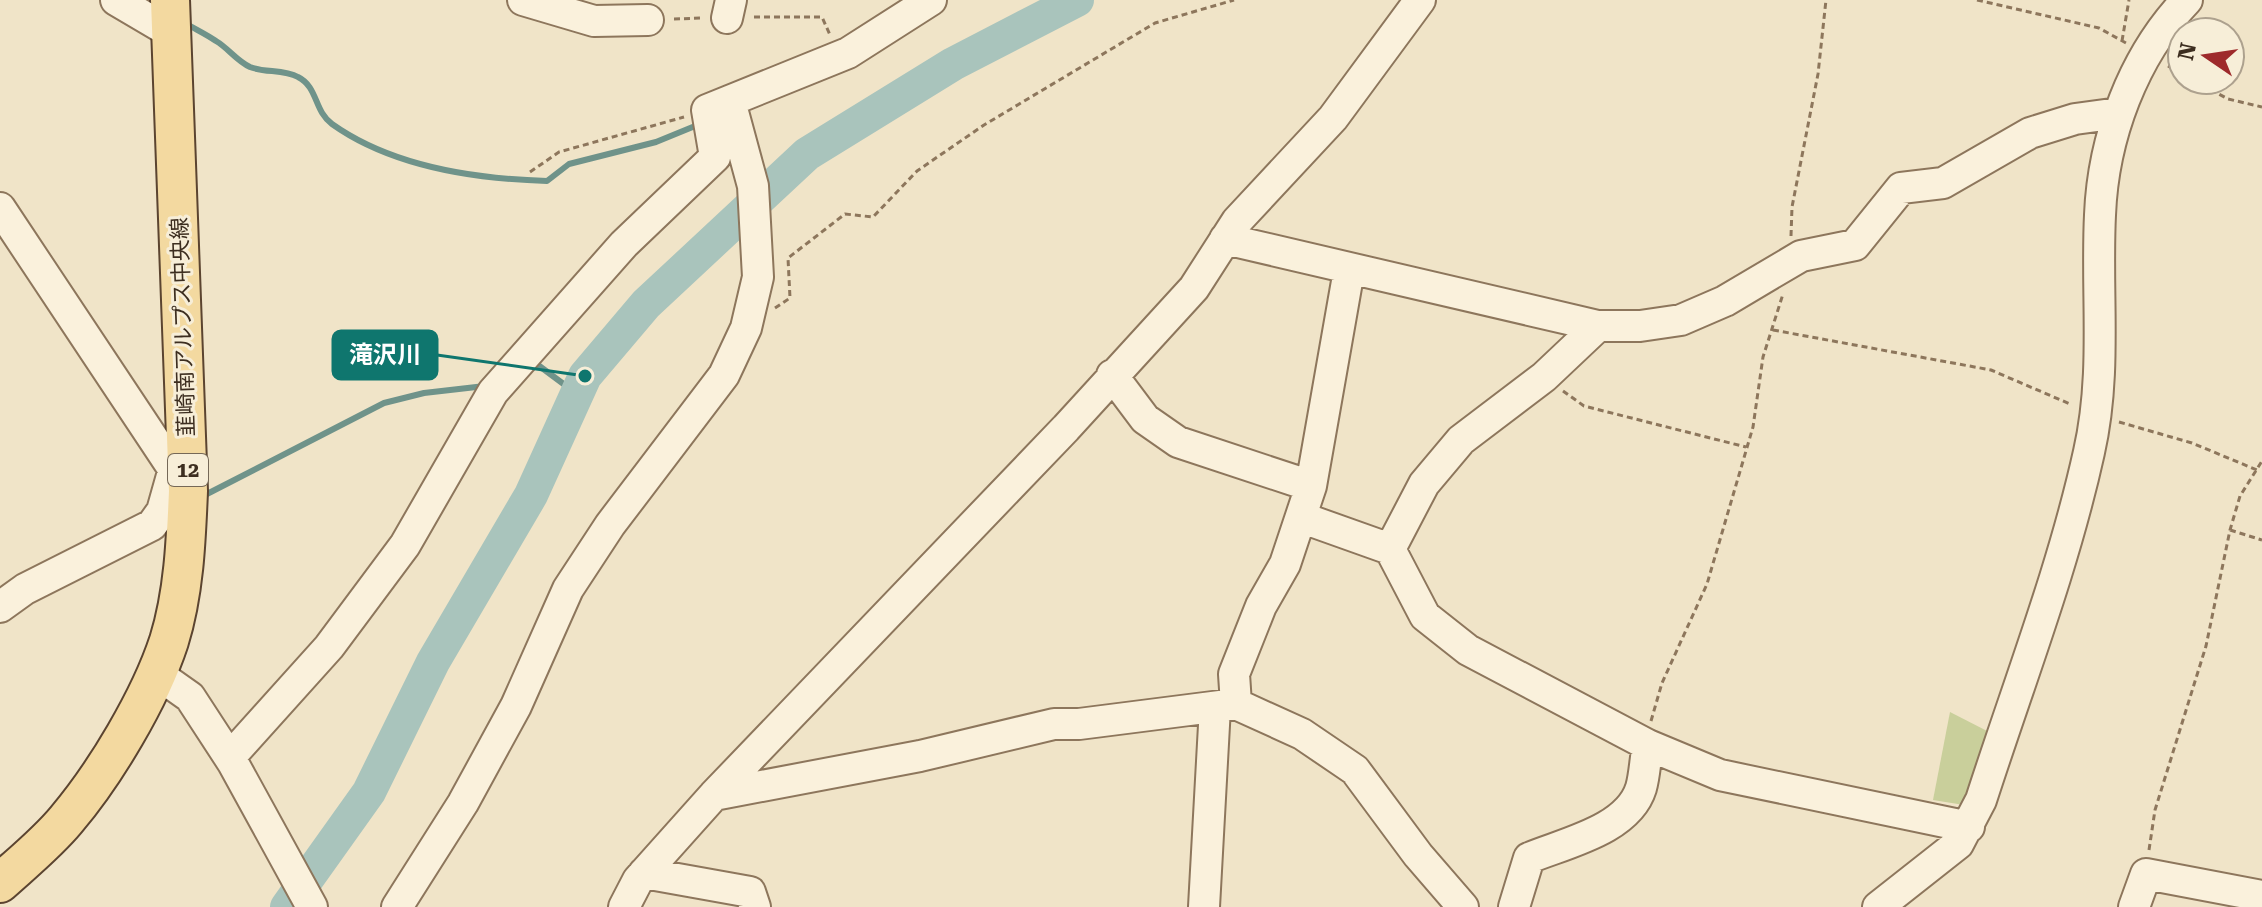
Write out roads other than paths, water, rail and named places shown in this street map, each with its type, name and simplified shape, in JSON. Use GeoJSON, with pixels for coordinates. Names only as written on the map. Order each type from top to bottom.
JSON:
{"type":"FeatureCollection","features":[{"type":"Feature","properties":{"kind":"main road","name":"韮崎南アルプス中央線"},"geometry":{"type":"LineString","coordinates":[[0,883],[66,820],[113,752],[156,673],[169,639],[186,550],[181,481],[171,16]]}},
{"type":"Feature","properties":{"kind":"street"},"geometry":{"type":"LineString","coordinates":[[116,0],[171,16]]}},
{"type":"Feature","properties":{"kind":"street"},"geometry":{"type":"LineString","coordinates":[[523,0],[583,8],[594,21],[648,20]]}},
{"type":"Feature","properties":{"kind":"street"},"geometry":{"type":"LineString","coordinates":[[718,106],[838,57],[931,0]]}},
{"type":"Feature","properties":{"kind":"street"},"geometry":{"type":"LineString","coordinates":[[624,907],[644,873],[714,795],[1194,288],[1237,221],[1333,118],[1420,0]]}},
{"type":"Feature","properties":{"kind":"street"},"geometry":{"type":"LineString","coordinates":[[1878,907],[1958,844],[1969,827],[2077,505],[2096,416],[2101,360],[2099,217],[2103,181],[2119,113],[2138,67],[2135,48],[2187,0]]}},
{"type":"Feature","properties":{"kind":"street"},"geometry":{"type":"LineString","coordinates":[[397,907],[463,803],[509,720],[568,589],[610,525],[724,375],[749,316],[758,277],[753,186],[741,145],[718,106]]}},
{"type":"Feature","properties":{"kind":"street"},"geometry":{"type":"LineString","coordinates":[[231,760],[329,647],[405,545],[502,382],[624,244],[715,157],[718,106]]}},
{"type":"Feature","properties":{"kind":"street"},"geometry":{"type":"LineString","coordinates":[[1225,239],[1598,326],[1640,326],[1681,320],[1725,301],[1801,256],[1855,245],[1901,188],[1943,183],[2030,133],[2075,119],[2119,113]]}},
{"type":"Feature","properties":{"kind":"street"},"geometry":{"type":"LineString","coordinates":[[0,208],[181,481],[152,525],[25,589],[0,607]]}},
{"type":"Feature","properties":{"kind":"street"},"geometry":{"type":"LineString","coordinates":[[1204,907],[1225,706],[1261,606],[1285,564],[1303,518],[1349,270]]}},
{"type":"Feature","properties":{"kind":"street"},"geometry":{"type":"LineString","coordinates":[[1390,549],[1424,484],[1461,440],[1544,377],[1598,326]]}},
{"type":"Feature","properties":{"kind":"street"},"geometry":{"type":"LineString","coordinates":[[1112,375],[1145,419],[1178,442],[1311,486]]}},
{"type":"Feature","properties":{"kind":"street"},"geometry":{"type":"LineString","coordinates":[[1303,518],[1390,549],[1425,616],[1468,650],[1648,745],[1720,775],[1969,827]]}},
{"type":"Feature","properties":{"kind":"street"},"geometry":{"type":"LineString","coordinates":[[156,673],[190,697],[231,760],[312,907]]}},
{"type":"Feature","properties":{"kind":"street"},"geometry":{"type":"LineString","coordinates":[[714,795],[920,756],[1054,724],[1225,706],[1302,734],[1355,770],[1418,855],[1463,907]]}},
{"type":"Feature","properties":{"kind":"street"},"geometry":{"type":"LineString","coordinates":[[1514,907],[1529,858],[1614,823],[1629,809],[1641,790],[1648,745]]}},
{"type":"Feature","properties":{"kind":"street"},"geometry":{"type":"LineString","coordinates":[[644,873],[750,892],[755,907]]}},
{"type":"Feature","properties":{"kind":"street"},"geometry":{"type":"LineString","coordinates":[[2134,907],[2146,874],[2258,889]]}},
{"type":"Feature","properties":{"kind":"waterway"},"geometry":{"type":"LineString","coordinates":[[287,907],[369,792],[433,662],[531,495],[585,376],[646,304],[807,154],[953,64],[1077,0]]}},
{"type":"Feature","properties":{"kind":"waterway"},"geometry":{"type":"LineString","coordinates":[[185,23],[250,67],[287,73],[304,81],[326,119],[355,138],[380,150],[435,168],[491,177],[547,181],[569,164],[656,142],[700,124]]}},
{"type":"Feature","properties":{"kind":"waterway"},"geometry":{"type":"LineString","coordinates":[[538,365],[577,394]]}},
{"type":"Feature","properties":{"kind":"waterway"},"geometry":{"type":"LineString","coordinates":[[205,495],[384,403],[424,393],[485,386]]}},
{"type":"Feature","properties":{"kind":"place","name":"滝沢川"},"geometry":{"type":"Point","coordinates":[585,376]}}]}
